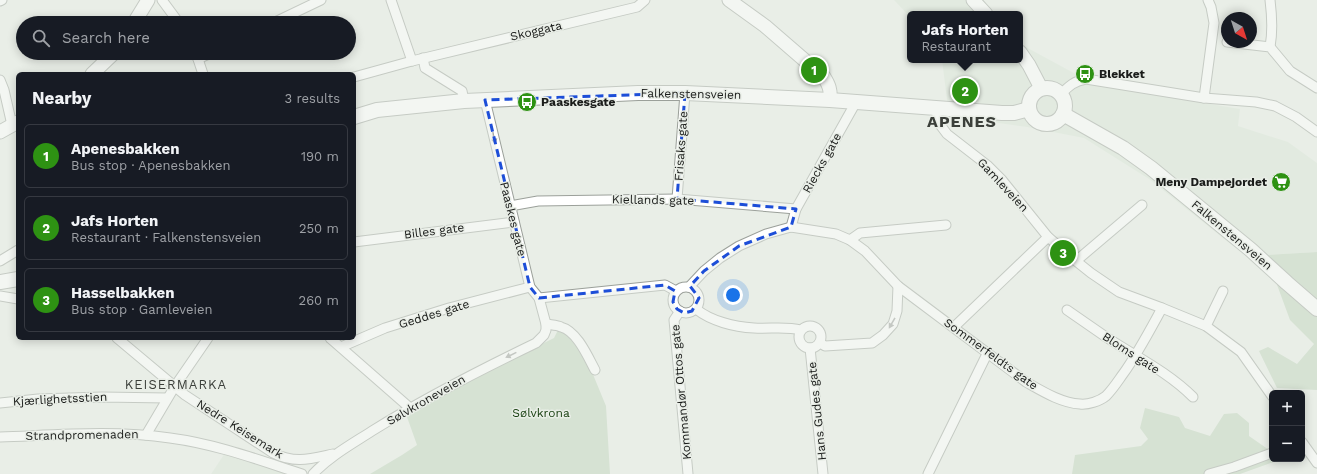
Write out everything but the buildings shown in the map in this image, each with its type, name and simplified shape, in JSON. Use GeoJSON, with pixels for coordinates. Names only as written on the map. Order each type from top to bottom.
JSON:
{"type":"FeatureCollection","features":[{"type":"Feature","properties":{"kind":"main road"},"geometry":{"type":"LineString","coordinates":[[138,16],[148,0]]}},
{"type":"Feature","properties":{"kind":"main road"},"geometry":{"type":"LineString","coordinates":[[729,0],[766,26],[824,77],[829,84],[831,91],[830,100]]}},
{"type":"Feature","properties":{"kind":"main road"},"geometry":{"type":"LineString","coordinates":[[973,0],[983,11]]}},
{"type":"Feature","properties":{"kind":"main road"},"geometry":{"type":"LineString","coordinates":[[1023,56],[1029,64],[1041,88]]}},
{"type":"Feature","properties":{"kind":"main road"},"geometry":{"type":"LineString","coordinates":[[94,72],[107,60]]}},
{"type":"Feature","properties":{"kind":"main road"},"geometry":{"type":"LineString","coordinates":[[1048,87],[1055,89],[1061,94],[1065,104],[1063,114],[1055,122],[1044,124],[1034,119],[1029,109],[1030,99],[1036,91],[1041,88],[1048,87]]}},
{"type":"Feature","properties":{"kind":"main road","name":"Falkenstensveien"},"geometry":{"type":"LineString","coordinates":[[356,116],[377,110],[485,100],[638,93],[685,93],[830,100],[1002,113],[1014,113],[1029,109]]}},
{"type":"Feature","properties":{"kind":"main road","name":"Falkenstensveien"},"geometry":{"type":"LineString","coordinates":[[1063,114],[1123,148],[1152,168],[1251,250],[1317,309]]}},
{"type":"Feature","properties":{"kind":"main road"},"geometry":{"type":"LineString","coordinates":[[0,132],[15,123]]}},
{"type":"Feature","properties":{"kind":"main road"},"geometry":{"type":"LineString","coordinates":[[0,282],[16,279]]}},
{"type":"Feature","properties":{"kind":"street"},"geometry":{"type":"LineString","coordinates":[[162,0],[174,16]]}},
{"type":"Feature","properties":{"kind":"street"},"geometry":{"type":"LineString","coordinates":[[288,16],[321,0]]}},
{"type":"Feature","properties":{"kind":"street"},"geometry":{"type":"LineString","coordinates":[[391,0],[412,61]]}},
{"type":"Feature","properties":{"kind":"street","name":"Skoggata"},"geometry":{"type":"LineString","coordinates":[[356,75],[637,7],[646,0]]}},
{"type":"Feature","properties":{"kind":"street"},"geometry":{"type":"LineString","coordinates":[[1204,98],[1213,40],[1214,23],[1208,0]]}},
{"type":"Feature","properties":{"kind":"street"},"geometry":{"type":"LineString","coordinates":[[1270,0],[1273,20],[1270,47]]}},
{"type":"Feature","properties":{"kind":"street"},"geometry":{"type":"LineString","coordinates":[[1213,40],[1221,41]]}},
{"type":"Feature","properties":{"kind":"street"},"geometry":{"type":"LineString","coordinates":[[1257,45],[1270,47],[1290,71],[1317,88]]}},
{"type":"Feature","properties":{"kind":"street"},"geometry":{"type":"LineString","coordinates":[[424,58],[425,68],[462,91],[464,102]]}},
{"type":"Feature","properties":{"kind":"street"},"geometry":{"type":"LineString","coordinates":[[198,60],[202,72]]}},
{"type":"Feature","properties":{"kind":"street"},"geometry":{"type":"LineString","coordinates":[[1061,94],[1070,84],[1078,80],[1086,79],[1204,98],[1256,102],[1275,106],[1317,132]]}},
{"type":"Feature","properties":{"kind":"street"},"geometry":{"type":"LineString","coordinates":[[0,80],[15,123]]}},
{"type":"Feature","properties":{"kind":"street","name":"Frisaks gate"},"geometry":{"type":"LineString","coordinates":[[677,199],[685,93]]}},
{"type":"Feature","properties":{"kind":"street","name":"Paaskes gate"},"geometry":{"type":"LineString","coordinates":[[485,100],[530,287],[539,298],[546,324],[544,335]]}},
{"type":"Feature","properties":{"kind":"street","name":"Riecks gate"},"geometry":{"type":"LineString","coordinates":[[791,227],[796,209],[856,102]]}},
{"type":"Feature","properties":{"kind":"street","name":"Gamleveien"},"geometry":{"type":"LineString","coordinates":[[936,108],[937,119],[940,126],[947,134],[987,165],[1002,180],[1048,237],[1076,261],[1119,292],[1206,326],[1240,352],[1269,392]]}},
{"type":"Feature","properties":{"kind":"street","name":"Kiellands gate"},"geometry":{"type":"LineString","coordinates":[[510,206],[538,201],[677,199],[796,209]]}},
{"type":"Feature","properties":{"kind":"street"},"geometry":{"type":"LineString","coordinates":[[1076,261],[1142,205]]}},
{"type":"Feature","properties":{"kind":"street","name":"Billes gate"},"geometry":{"type":"LineString","coordinates":[[356,242],[514,222]]}},
{"type":"Feature","properties":{"kind":"street"},"geometry":{"type":"LineString","coordinates":[[850,240],[860,233],[946,225]]}},
{"type":"Feature","properties":{"kind":"street"},"geometry":{"type":"LineString","coordinates":[[689,287],[704,271],[739,246],[766,234],[791,227]]}},
{"type":"Feature","properties":{"kind":"street","name":"Sommerfeldts gate"},"geometry":{"type":"LineString","coordinates":[[791,227],[836,234],[850,240],[865,251],[898,286],[1026,382],[1040,390],[1081,405],[1094,402],[1105,397],[1113,388],[1136,355],[1162,308]]}},
{"type":"Feature","properties":{"kind":"street"},"geometry":{"type":"LineString","coordinates":[[954,328],[1048,237]]}},
{"type":"Feature","properties":{"kind":"street"},"geometry":{"type":"LineString","coordinates":[[0,261],[16,251]]}},
{"type":"Feature","properties":{"kind":"street"},"geometry":{"type":"LineString","coordinates":[[539,298],[664,285],[676,291]]}},
{"type":"Feature","properties":{"kind":"street"},"geometry":{"type":"LineString","coordinates":[[820,343],[825,346],[872,343],[883,335],[893,324],[897,311],[898,286]]}},
{"type":"Feature","properties":{"kind":"street","name":"Geddes gate"},"geometry":{"type":"LineString","coordinates":[[341,347],[385,328],[449,308],[530,287]]}},
{"type":"Feature","properties":{"kind":"street"},"geometry":{"type":"LineString","coordinates":[[683,287],[689,287],[693,288],[698,294],[699,302],[696,309],[688,313],[680,311],[674,306],[673,302],[676,291],[683,287]]}},
{"type":"Feature","properties":{"kind":"street"},"geometry":{"type":"LineString","coordinates":[[1206,326],[1223,291]]}},
{"type":"Feature","properties":{"kind":"street"},"geometry":{"type":"LineString","coordinates":[[0,296],[16,298]]}},
{"type":"Feature","properties":{"kind":"street"},"geometry":{"type":"LineString","coordinates":[[696,309],[704,315],[729,324],[754,328],[790,328],[801,330],[808,326],[815,327],[818,329],[821,336],[820,343],[814,348],[804,346],[799,337],[801,330]]}},
{"type":"Feature","properties":{"kind":"street","name":"Bloms gate"},"geometry":{"type":"LineString","coordinates":[[1068,310],[1106,337],[1136,355],[1183,387],[1193,396]]}},
{"type":"Feature","properties":{"kind":"street","name":"Kommandør Ottos gate"},"geometry":{"type":"LineString","coordinates":[[680,311],[674,320],[688,474]]}},
{"type":"Feature","properties":{"kind":"street"},"geometry":{"type":"LineString","coordinates":[[546,324],[562,327],[573,334],[584,349],[595,370]]}},
{"type":"Feature","properties":{"kind":"street","name":"Sølvkroneveien"},"geometry":{"type":"LineString","coordinates":[[313,474],[321,465],[336,454],[410,408],[460,380],[536,342],[544,335]]}},
{"type":"Feature","properties":{"kind":"street","name":"Nedre Keisemark"},"geometry":{"type":"LineString","coordinates":[[119,340],[185,395],[282,458],[300,460],[336,454]]}},
{"type":"Feature","properties":{"kind":"street"},"geometry":{"type":"LineString","coordinates":[[146,435],[174,386],[207,340]]}},
{"type":"Feature","properties":{"kind":"street"},"geometry":{"type":"LineString","coordinates":[[332,340],[410,408]]}},
{"type":"Feature","properties":{"kind":"street","name":"Hans Gudes gate"},"geometry":{"type":"LineString","coordinates":[[810,348],[823,474]]}},
{"type":"Feature","properties":{"kind":"street"},"geometry":{"type":"LineString","coordinates":[[928,474],[987,354]]}},
{"type":"Feature","properties":{"kind":"street","name":"Kjærlighetsstien"},"geometry":{"type":"LineString","coordinates":[[0,402],[102,397],[167,398]]}},
{"type":"Feature","properties":{"kind":"street","name":"Strandpromenaden"},"geometry":{"type":"LineString","coordinates":[[0,436],[113,433],[146,435],[189,441],[227,450],[302,474]]}},
{"type":"Feature","properties":{"kind":"street"},"geometry":{"type":"LineString","coordinates":[[1305,446],[1317,463]]}},
{"type":"Feature","properties":{"kind":"street"},"geometry":{"type":"LineString","coordinates":[[1209,474],[1234,467],[1269,454]]}},
{"type":"Feature","properties":{"kind":"highlighted area"},"geometry":{"type":"Polygon","coordinates":[[[685,93],[677,199],[796,209],[791,227],[739,246],[704,271],[690,286],[699,298],[692,311],[684,313],[677,309],[673,302],[675,291],[665,285],[539,298],[530,287],[485,100],[685,93]]]}},
{"type":"Feature","properties":{"kind":"shaded area"},"geometry":{"type":"Polygon","coordinates":[[[894,0],[983,0],[992,11],[907,11],[907,14],[894,0]]]}},
{"type":"Feature","properties":{"kind":"shaded area"},"geometry":{"type":"Polygon","coordinates":[[[1023,45],[1096,85],[1240,109],[1238,126],[1288,142],[1317,163],[1317,252],[1266,255],[1233,246],[1149,179],[1084,138],[1027,127],[949,116],[942,63],[1023,63],[1023,45]]]}},
{"type":"Feature","properties":{"kind":"shaded area"},"geometry":{"type":"Polygon","coordinates":[[[227,450],[290,474],[211,474],[227,450]]]}},
{"type":"Feature","properties":{"kind":"green space"},"geometry":{"type":"Polygon","coordinates":[[[1317,252],[1317,390],[1277,388],[1259,351],[1268,347],[1297,364],[1314,344],[1290,320],[1266,255],[1317,252]]]}},
{"type":"Feature","properties":{"kind":"green space","name":"Sølvkrona"},"geometry":{"type":"Polygon","coordinates":[[[558,330],[565,333],[577,347],[592,372],[606,406],[610,474],[370,474],[417,445],[407,417],[481,374],[554,338],[558,330]]]}},
{"type":"Feature","properties":{"kind":"green space"},"geometry":{"type":"Polygon","coordinates":[[[1145,408],[1179,417],[1185,428],[1210,436],[1224,414],[1237,413],[1249,423],[1249,436],[1269,450],[1269,462],[1274,462],[1240,474],[1072,474],[1075,455],[1141,446],[1148,439],[1140,428],[1145,408]]]}},
{"type":"Feature","properties":{"kind":"place","name":"Apenesbakken"},"geometry":{"type":"Point","coordinates":[814,70]}},
{"type":"Feature","properties":{"kind":"place","name":"Blekket"},"geometry":{"type":"Point","coordinates":[1085,74]}},
{"type":"Feature","properties":{"kind":"place","name":"Jafs Horten"},"geometry":{"type":"Point","coordinates":[965,91]}},
{"type":"Feature","properties":{"kind":"place","name":"Paaskesgate"},"geometry":{"type":"Point","coordinates":[527,102]}},
{"type":"Feature","properties":{"kind":"place","name":"Meny Dampejordet"},"geometry":{"type":"Point","coordinates":[1281,182]}},
{"type":"Feature","properties":{"kind":"place","name":"Hasselbakken"},"geometry":{"type":"Point","coordinates":[1063,253]}},
{"type":"Feature","properties":{"kind":"district","name":"APENES"},"geometry":{"type":"Point","coordinates":[962,121]}},
{"type":"Feature","properties":{"kind":"district","name":"KEISERMARKA"},"geometry":{"type":"Point","coordinates":[176,384]}}]}
